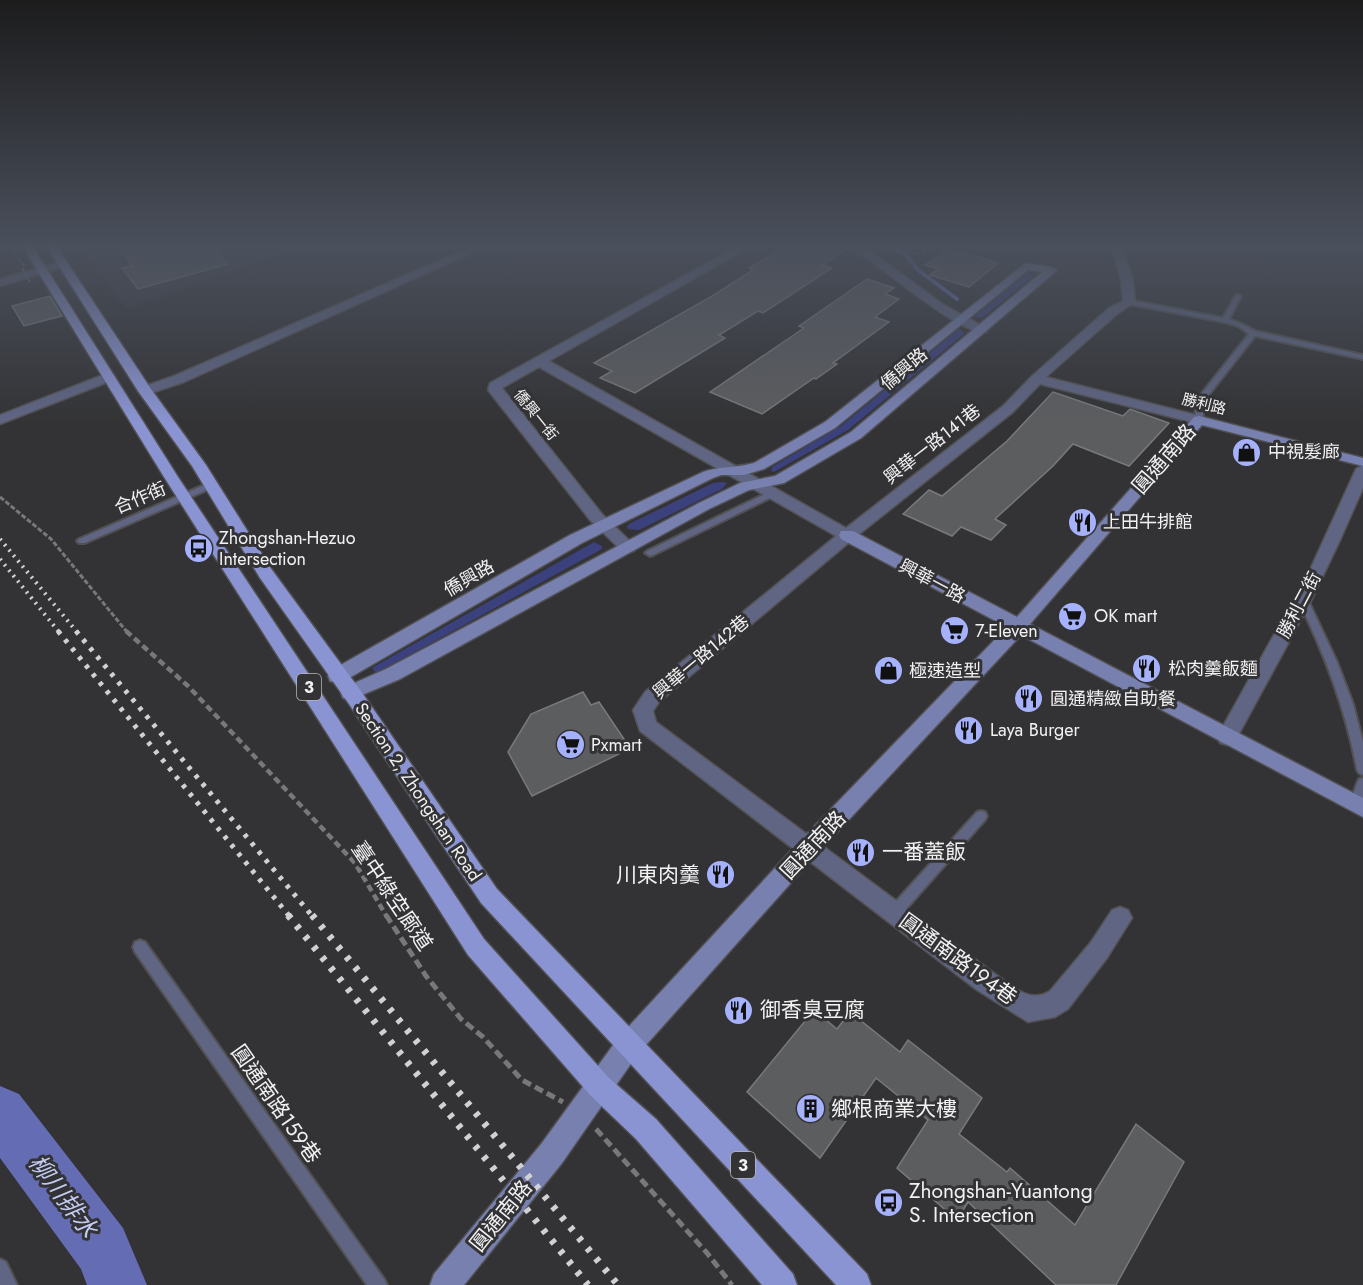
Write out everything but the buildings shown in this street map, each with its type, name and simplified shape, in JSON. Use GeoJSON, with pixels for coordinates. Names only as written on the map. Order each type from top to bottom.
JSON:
{"type":"FeatureCollection","features":[{"type":"Feature","properties":{"kind":"main road","name":"Section 2, Zhongshan Road"},"geometry":{"type":"LineString","coordinates":[[56,304],[108,377],[476,947],[600,1087],[646,1129],[782,1285]]}},
{"type":"Feature","properties":{"kind":"main road","name":"Section 2, Zhongshan Road"},"geometry":{"type":"LineString","coordinates":[[89,304],[146,391],[199,465],[266,574],[489,896],[628,1046],[856,1285]]}},
{"type":"Feature","properties":{"kind":"street"},"geometry":{"type":"LineString","coordinates":[[146,391],[179,379],[350,304]]}},
{"type":"Feature","properties":{"kind":"street","name":"僑興一街"},"geometry":{"type":"LineString","coordinates":[[628,547],[604,525],[495,390],[495,386],[642,304]]}},
{"type":"Feature","properties":{"kind":"street"},"geometry":{"type":"LineString","coordinates":[[939,304],[960,319],[982,329]]}},
{"type":"Feature","properties":{"kind":"street","name":"僑興路"},"geometry":{"type":"LineString","coordinates":[[338,676],[604,525],[708,475],[720,471],[759,466],[830,425],[979,304]]}},
{"type":"Feature","properties":{"kind":"street","name":"僑興路"},"geometry":{"type":"LineString","coordinates":[[350,693],[393,674],[704,506],[745,486],[779,480],[856,435],[1011,304]]}},
{"type":"Feature","properties":{"kind":"street","name":"興華一路141巷"},"geometry":{"type":"LineString","coordinates":[[847,535],[1008,409],[1037,379],[1113,311],[1126,304]]}},
{"type":"Feature","properties":{"kind":"street","name":"興華一路"},"geometry":{"type":"LineString","coordinates":[[539,361],[771,494],[1018,627],[1360,806]]}},
{"type":"Feature","properties":{"kind":"street"},"geometry":{"type":"LineString","coordinates":[[0,420],[108,377]]}},
{"type":"Feature","properties":{"kind":"street","name":"勝利路"},"geometry":{"type":"LineString","coordinates":[[1037,379],[1363,462]]}},
{"type":"Feature","properties":{"kind":"street","name":"圓通南路"},"geometry":{"type":"LineString","coordinates":[[445,1285],[582,1114],[628,1046],[807,849],[1018,627],[1199,420]]}},
{"type":"Feature","properties":{"kind":"street","name":"勝利二街"},"geometry":{"type":"LineString","coordinates":[[1227,737],[1303,600],[1347,510],[1363,469]]}},
{"type":"Feature","properties":{"kind":"street","name":"興華一路142巷"},"geometry":{"type":"LineString","coordinates":[[807,849],[647,726],[643,710],[652,697],[847,535]]}},
{"type":"Feature","properties":{"kind":"street","name":"圓通南路194巷"},"geometry":{"type":"LineString","coordinates":[[807,849],[986,982],[1028,1010],[1046,1008],[1059,1000],[1099,950],[1120,918]]}},
{"type":"Feature","properties":{"kind":"lane"},"geometry":{"type":"LineString","coordinates":[[1139,304],[1225,320],[1240,324],[1253,333],[1363,357]]}},
{"type":"Feature","properties":{"kind":"lane"},"geometry":{"type":"LineString","coordinates":[[1225,320],[1234,304]]}},
{"type":"Feature","properties":{"kind":"lane"},"geometry":{"type":"LineString","coordinates":[[1199,420],[1199,402],[1253,333]]}},
{"type":"Feature","properties":{"kind":"lane","name":"合作街"},"geometry":{"type":"LineString","coordinates":[[82,542],[211,485]]}},
{"type":"Feature","properties":{"kind":"lane"},"geometry":{"type":"LineString","coordinates":[[650,553],[771,494]]}},
{"type":"Feature","properties":{"kind":"lane"},"geometry":{"type":"LineString","coordinates":[[1303,600],[1321,634],[1349,711],[1363,770]]}},
{"type":"Feature","properties":{"kind":"lane"},"geometry":{"type":"LineString","coordinates":[[1360,806],[1363,783]]}},
{"type":"Feature","properties":{"kind":"lane"},"geometry":{"type":"LineString","coordinates":[[894,913],[981,816]]}},
{"type":"Feature","properties":{"kind":"lane","name":"圓通南路159巷"},"geometry":{"type":"LineString","coordinates":[[140,947],[378,1285]]}},
{"type":"Feature","properties":{"kind":"lane"},"geometry":{"type":"LineString","coordinates":[[0,1268],[8,1285]]}},
{"type":"Feature","properties":{"kind":"path","name":"臺中綠空廊道"},"geometry":{"type":"LineString","coordinates":[[0,497],[51,539],[130,636],[188,686],[355,863],[399,937],[426,976],[461,1019],[483,1037],[522,1080],[582,1114],[692,1235],[732,1285]]}},
{"type":"Feature","properties":{"kind":"shaded area"},"geometry":{"type":"Polygon","coordinates":[[[122,304],[140,304],[126,309],[122,304]]]}},
{"type":"Feature","properties":{"kind":"shaded area"},"geometry":{"type":"Polygon","coordinates":[[[990,304],[999,304],[982,318],[974,317],[990,304]]]}},
{"type":"Feature","properties":{"kind":"shaded area"},"geometry":{"type":"Polygon","coordinates":[[[959,329],[965,333],[848,430],[774,472],[771,471],[772,467],[841,426],[959,329]]]}},
{"type":"Feature","properties":{"kind":"shaded area"},"geometry":{"type":"Polygon","coordinates":[[[713,483],[727,483],[722,489],[639,530],[628,529],[627,526],[631,523],[713,483]]]}},
{"type":"Feature","properties":{"kind":"shaded area"},"geometry":{"type":"Polygon","coordinates":[[[594,542],[602,546],[602,549],[384,669],[376,673],[372,668],[396,654],[594,542]]]}},
{"type":"Feature","properties":{"kind":"waterway","name":"柳川排水"},"geometry":{"type":"LineString","coordinates":[[0,1113],[102,1249],[117,1285]]}},
{"type":"Feature","properties":{"kind":"railway"},"geometry":{"type":"LineString","coordinates":[[0,539],[77,632]]}},
{"type":"Feature","properties":{"kind":"railway"},"geometry":{"type":"LineString","coordinates":[[0,559],[59,632]]}},
{"type":"Feature","properties":{"kind":"railway"},"geometry":{"type":"LineString","coordinates":[[58,631],[290,917]]}},
{"type":"Feature","properties":{"kind":"railway"},"geometry":{"type":"LineString","coordinates":[[76,631],[313,917]]}},
{"type":"Feature","properties":{"kind":"railway"},"geometry":{"type":"LineString","coordinates":[[288,915],[588,1285]]}},
{"type":"Feature","properties":{"kind":"railway"},"geometry":{"type":"LineString","coordinates":[[312,915],[618,1285]]}},
{"type":"Feature","properties":{"kind":"place","name":"中視髮廊"},"geometry":{"type":"Point","coordinates":[1247,452]}},
{"type":"Feature","properties":{"kind":"place","name":"上田牛排館"},"geometry":{"type":"Point","coordinates":[1082,522]}},
{"type":"Feature","properties":{"kind":"place","name":"Zhongshan-Hezuo Intersection"},"geometry":{"type":"Point","coordinates":[198,548]}},
{"type":"Feature","properties":{"kind":"place","name":"OK mart"},"geometry":{"type":"Point","coordinates":[1073,616]}},
{"type":"Feature","properties":{"kind":"place","name":"7-Eleven"},"geometry":{"type":"Point","coordinates":[954,631]}},
{"type":"Feature","properties":{"kind":"place","name":"松肉羹飯麵"},"geometry":{"type":"Point","coordinates":[1147,669]}},
{"type":"Feature","properties":{"kind":"place","name":"極速造型"},"geometry":{"type":"Point","coordinates":[888,671]}},
{"type":"Feature","properties":{"kind":"place","name":"圓通精緻自助餐"},"geometry":{"type":"Point","coordinates":[1029,699]}},
{"type":"Feature","properties":{"kind":"place","name":"Laya Burger"},"geometry":{"type":"Point","coordinates":[969,730]}},
{"type":"Feature","properties":{"kind":"place","name":"Pxmart"},"geometry":{"type":"Point","coordinates":[570,745]}},
{"type":"Feature","properties":{"kind":"place","name":"一番蓋飯"},"geometry":{"type":"Point","coordinates":[861,852]}},
{"type":"Feature","properties":{"kind":"place","name":"川東肉羹"},"geometry":{"type":"Point","coordinates":[721,875]}},
{"type":"Feature","properties":{"kind":"place","name":"御香臭豆腐"},"geometry":{"type":"Point","coordinates":[739,1010]}},
{"type":"Feature","properties":{"kind":"place","name":"鄉根商業大樓"},"geometry":{"type":"Point","coordinates":[810,1109]}},
{"type":"Feature","properties":{"kind":"place","name":"Zhongshan-Yuantong S. Intersection"},"geometry":{"type":"Point","coordinates":[888,1203]}}]}
